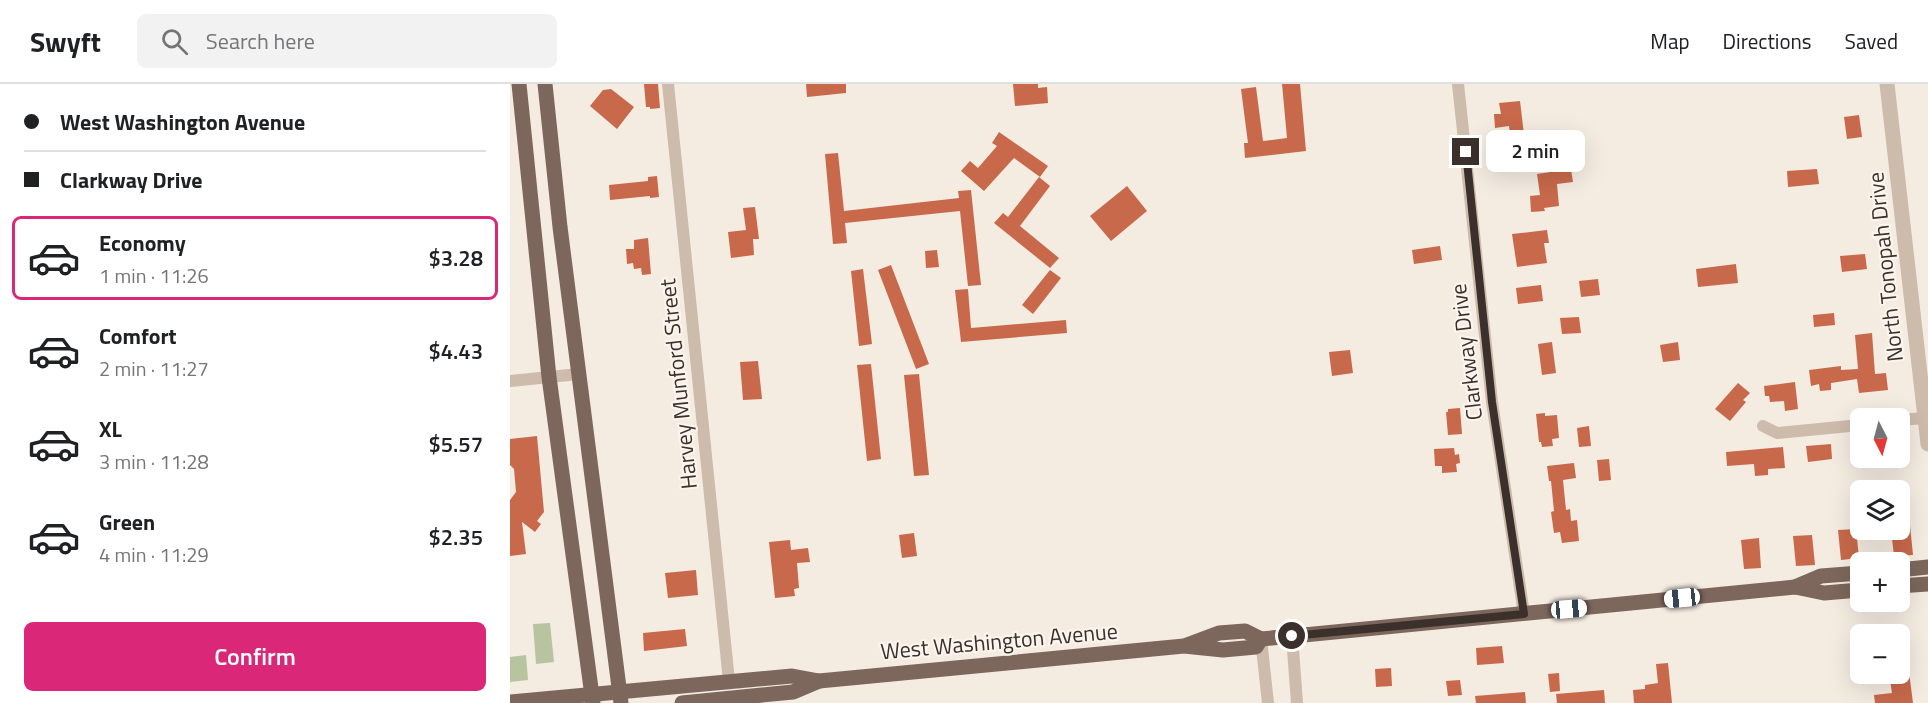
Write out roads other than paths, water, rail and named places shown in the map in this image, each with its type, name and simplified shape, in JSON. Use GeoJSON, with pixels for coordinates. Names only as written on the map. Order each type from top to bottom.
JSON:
{"type":"FeatureCollection","features":[{"type":"Feature","properties":{"kind":"main road"},"geometry":{"type":"LineString","coordinates":[[519,84],[549,377],[592,698]]}},
{"type":"Feature","properties":{"kind":"main road"},"geometry":{"type":"LineString","coordinates":[[545,84],[556,200],[621,697]]}},
{"type":"Feature","properties":{"kind":"main road"},"geometry":{"type":"LineString","coordinates":[[1910,569],[1928,567]]}},
{"type":"Feature","properties":{"kind":"main road","name":"West Washington Avenue"},"geometry":{"type":"LineString","coordinates":[[682,703],[793,692],[819,681],[1184,646],[1219,633],[1245,631],[1261,639],[1795,587],[1821,576],[1850,574]]}},
{"type":"Feature","properties":{"kind":"main road"},"geometry":{"type":"LineString","coordinates":[[1910,585],[1928,584]]}},
{"type":"Feature","properties":{"kind":"main road","name":"West Washington Avenue"},"geometry":{"type":"LineString","coordinates":[[1795,587],[1824,593],[1850,591]]}},
{"type":"Feature","properties":{"kind":"main road","name":"West Washington Avenue"},"geometry":{"type":"LineString","coordinates":[[510,702],[621,697],[729,681],[792,675],[819,681]]}},
{"type":"Feature","properties":{"kind":"street","name":"Harvey Munford Street"},"geometry":{"type":"LineString","coordinates":[[668,84],[729,681]]}},
{"type":"Feature","properties":{"kind":"street","name":"Clarkway Drive"},"geometry":{"type":"LineString","coordinates":[[1458,84],[1492,402],[1524,614]]}},
{"type":"Feature","properties":{"kind":"street","name":"North Tonopah Drive"},"geometry":{"type":"LineString","coordinates":[[1887,84],[1925,387],[1928,444]]}},
{"type":"Feature","properties":{"kind":"street"},"geometry":{"type":"LineString","coordinates":[[510,381],[579,374]]}},
{"type":"Feature","properties":{"kind":"street"},"geometry":{"type":"LineString","coordinates":[[1910,419],[1925,418]]}},
{"type":"Feature","properties":{"kind":"street"},"geometry":{"type":"LineString","coordinates":[[1763,426],[1777,433],[1850,426]]}},
{"type":"Feature","properties":{"kind":"street"},"geometry":{"type":"LineString","coordinates":[[1292,636],[1297,703]]}},
{"type":"Feature","properties":{"kind":"street"},"geometry":{"type":"LineString","coordinates":[[1261,639],[1268,703]]}}]}
